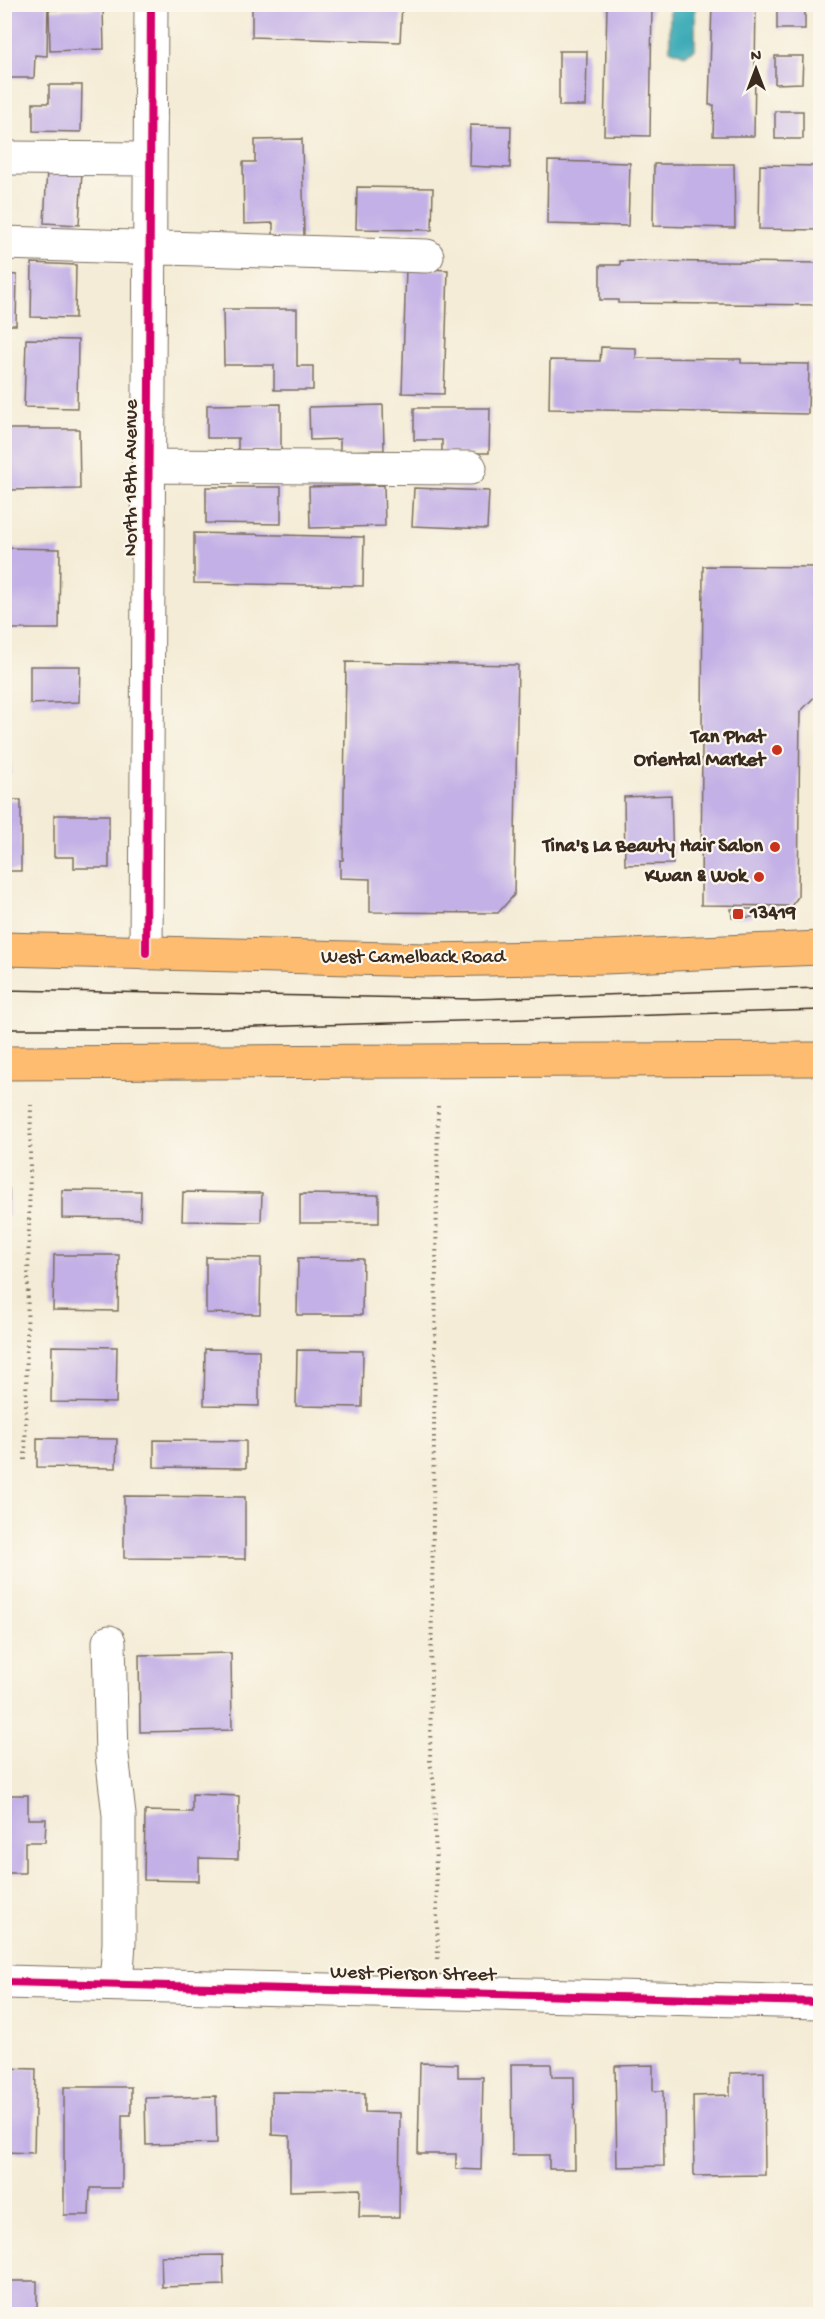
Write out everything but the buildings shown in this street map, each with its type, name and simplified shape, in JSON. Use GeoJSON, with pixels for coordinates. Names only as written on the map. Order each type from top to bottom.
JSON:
{"type":"FeatureCollection","features":[{"type":"Feature","properties":{"kind":"main road","name":"West Camelback Road"},"geometry":{"type":"LineString","coordinates":[[4,949],[426,960],[624,957],[820,948]]}},
{"type":"Feature","properties":{"kind":"main road"},"geometry":{"type":"LineString","coordinates":[[4,1063],[820,1059]]}},
{"type":"Feature","properties":{"kind":"street","name":"North 18th Avenue"},"geometry":{"type":"LineString","coordinates":[[146,953],[151,4]]}},
{"type":"Feature","properties":{"kind":"street"},"geometry":{"type":"LineString","coordinates":[[5,158],[150,159]]}},
{"type":"Feature","properties":{"kind":"street"},"geometry":{"type":"LineString","coordinates":[[4,243],[427,256]]}},
{"type":"Feature","properties":{"kind":"street"},"geometry":{"type":"LineString","coordinates":[[148,466],[470,468]]}},
{"type":"Feature","properties":{"kind":"street"},"geometry":{"type":"LineString","coordinates":[[109,1642],[112,1755],[120,1815],[120,1943],[116,1984]]}},
{"type":"Feature","properties":{"kind":"street","name":"West Pierson Street"},"geometry":{"type":"LineString","coordinates":[[4,1982],[820,2002]]}},
{"type":"Feature","properties":{"kind":"path"},"geometry":{"type":"LineString","coordinates":[[25,1460],[31,1105]]}},
{"type":"Feature","properties":{"kind":"path"},"geometry":{"type":"LineString","coordinates":[[438,1106],[430,1762],[434,1784],[438,1992]]}},
{"type":"Feature","properties":{"kind":"water"},"geometry":{"type":"Polygon","coordinates":[[[670,5],[695,5],[695,49],[685,55],[670,49],[670,5]]]}},
{"type":"Feature","properties":{"kind":"tram line"},"geometry":{"type":"LineString","coordinates":[[4,990],[474,999],[820,988]]}},
{"type":"Feature","properties":{"kind":"tram line"},"geometry":{"type":"LineString","coordinates":[[4,1029],[191,1029],[820,1010]]}},
{"type":"Feature","properties":{"kind":"cycle path"},"geometry":{"type":"LineString","coordinates":[[146,953],[151,4]]}},
{"type":"Feature","properties":{"kind":"cycle path"},"geometry":{"type":"LineString","coordinates":[[4,1982],[820,2002]]}},
{"type":"Feature","properties":{"kind":"place","name":"Tan Phat Oriental Market"},"geometry":{"type":"Point","coordinates":[777,750]}},
{"type":"Feature","properties":{"kind":"place","name":"Tina's La Beauty Hair Salon"},"geometry":{"type":"Point","coordinates":[775,847]}},
{"type":"Feature","properties":{"kind":"place","name":"Kwan & Wok"},"geometry":{"type":"Point","coordinates":[759,877]}},
{"type":"Feature","properties":{"kind":"place","name":"13419"},"geometry":{"type":"Point","coordinates":[738,914]}}]}
